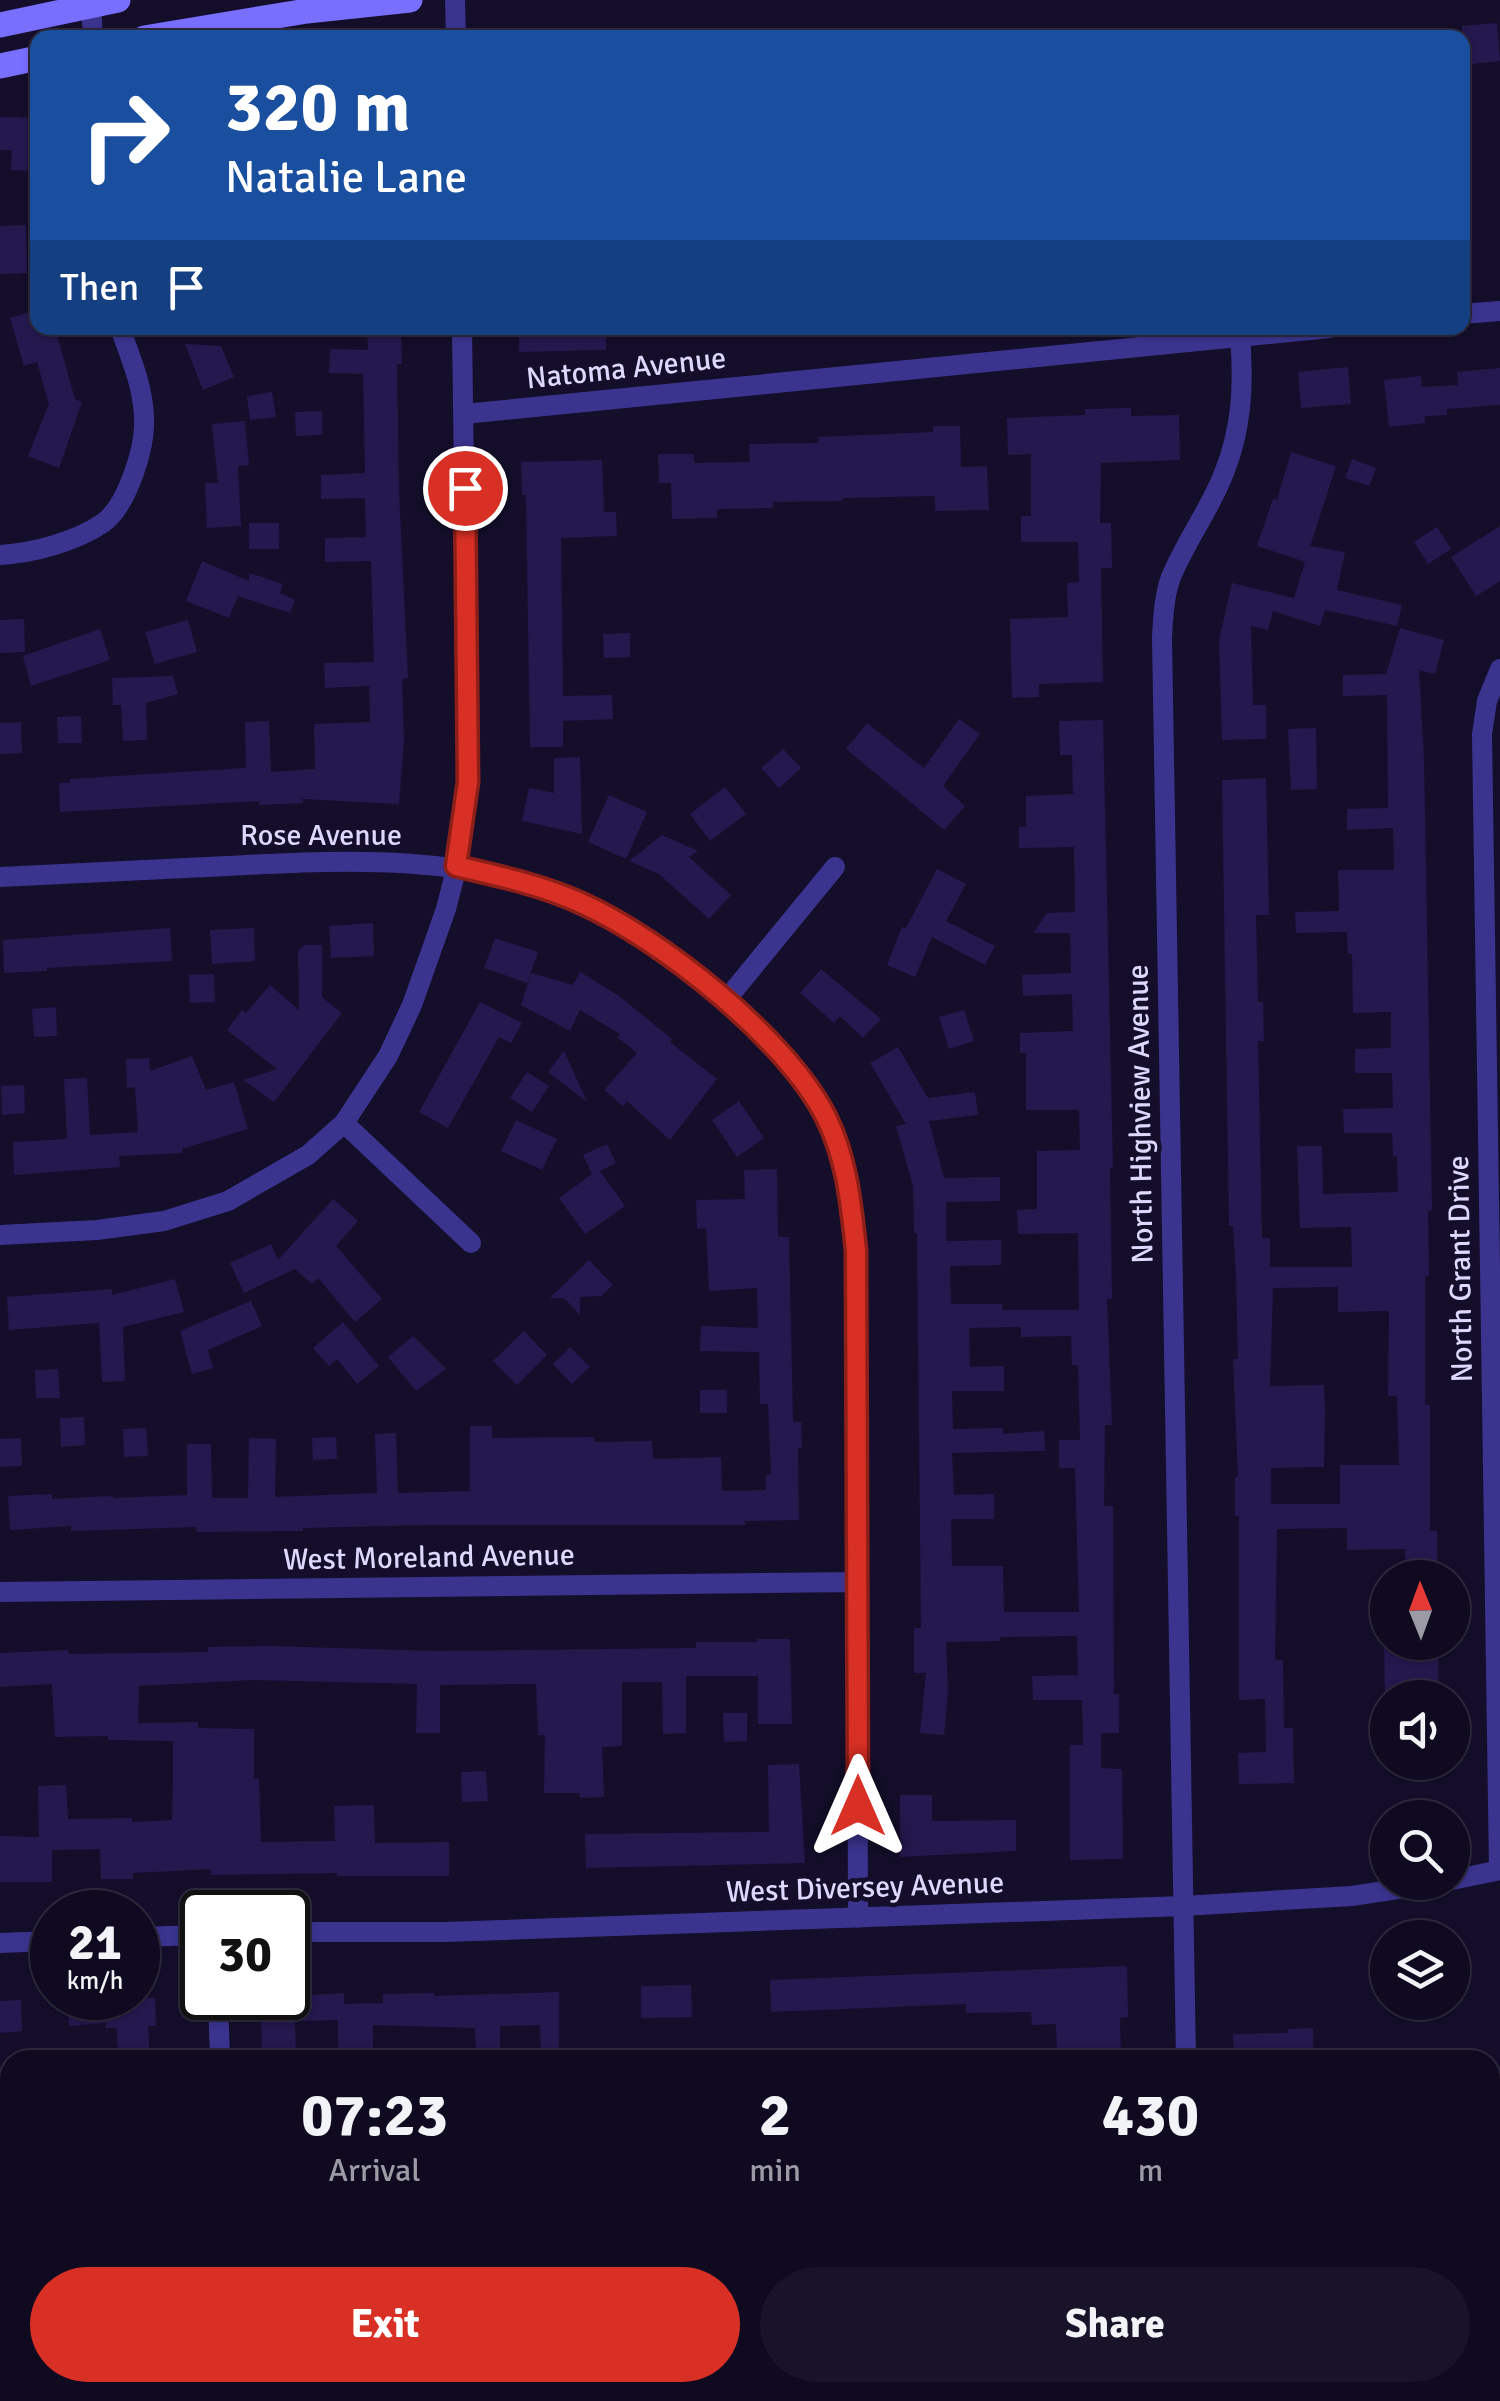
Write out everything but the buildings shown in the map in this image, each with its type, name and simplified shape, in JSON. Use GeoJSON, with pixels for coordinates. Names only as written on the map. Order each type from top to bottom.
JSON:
{"type":"FeatureCollection","features":[{"type":"Feature","properties":{"kind":"main road"},"geometry":{"type":"LineString","coordinates":[[0,25],[118,0]]}},
{"type":"Feature","properties":{"kind":"main road"},"geometry":{"type":"LineString","coordinates":[[190,30],[306,10],[410,0]]}},
{"type":"Feature","properties":{"kind":"main road"},"geometry":{"type":"LineString","coordinates":[[0,66],[30,60]]}},
{"type":"Feature","properties":{"kind":"street"},"geometry":{"type":"LineString","coordinates":[[455,0],[456,30]]}},
{"type":"Feature","properties":{"kind":"street"},"geometry":{"type":"LineString","coordinates":[[91,5],[93,30]]}},
{"type":"Feature","properties":{"kind":"street"},"geometry":{"type":"LineString","coordinates":[[1470,313],[1500,311]]}},
{"type":"Feature","properties":{"kind":"street"},"geometry":{"type":"LineString","coordinates":[[0,555],[56,546],[105,522],[130,486],[145,420],[139,385],[122,335]]}},
{"type":"Feature","properties":{"kind":"street"},"geometry":{"type":"LineString","coordinates":[[0,1234],[97,1230],[164,1221],[228,1201],[308,1155],[344,1123],[388,1056],[412,1005],[446,909],[468,782],[462,335]]}},
{"type":"Feature","properties":{"kind":"street","name":"Natoma Avenue"},"geometry":{"type":"LineString","coordinates":[[464,414],[1251,335]]}},
{"type":"Feature","properties":{"kind":"street","name":"North Highview Avenue"},"geometry":{"type":"LineString","coordinates":[[1186,2050],[1162,638],[1170,579],[1223,475],[1235,441],[1242,396],[1240,336]]}},
{"type":"Feature","properties":{"kind":"street","name":"North Grant Drive"},"geometry":{"type":"LineString","coordinates":[[1500,670],[1486,701],[1482,734],[1500,1870]]}},
{"type":"Feature","properties":{"kind":"street","name":"Rose Avenue"},"geometry":{"type":"LineString","coordinates":[[0,876],[366,862],[456,866],[523,881],[580,902],[624,925],[726,1000],[767,1037],[806,1082],[841,1153],[856,1250],[858,1918]]}},
{"type":"Feature","properties":{"kind":"street"},"geometry":{"type":"LineString","coordinates":[[726,1000],[835,867]]}},
{"type":"Feature","properties":{"kind":"street"},"geometry":{"type":"LineString","coordinates":[[344,1123],[471,1244]]}},
{"type":"Feature","properties":{"kind":"street","name":"West Moreland Avenue"},"geometry":{"type":"LineString","coordinates":[[0,1592],[858,1582]]}},
{"type":"Feature","properties":{"kind":"street"},"geometry":{"type":"LineString","coordinates":[[1470,1876],[1500,1870]]}},
{"type":"Feature","properties":{"kind":"street","name":"West Diversey Avenue"},"geometry":{"type":"LineString","coordinates":[[310,1932],[444,1932],[858,1918],[1183,1906],[1370,1893]]}},
{"type":"Feature","properties":{"kind":"street"},"geometry":{"type":"LineString","coordinates":[[0,1944],[30,1942]]}},
{"type":"Feature","properties":{"kind":"street"},"geometry":{"type":"LineString","coordinates":[[219,2020],[220,2050]]}},
{"type":"Feature","properties":{"kind":"route"},"geometry":{"type":"LineString","coordinates":[[465,488],[468,782],[456,866],[523,881],[580,902],[624,925],[726,1000],[767,1037],[806,1082],[841,1153],[856,1250],[858,1806]]}}]}
